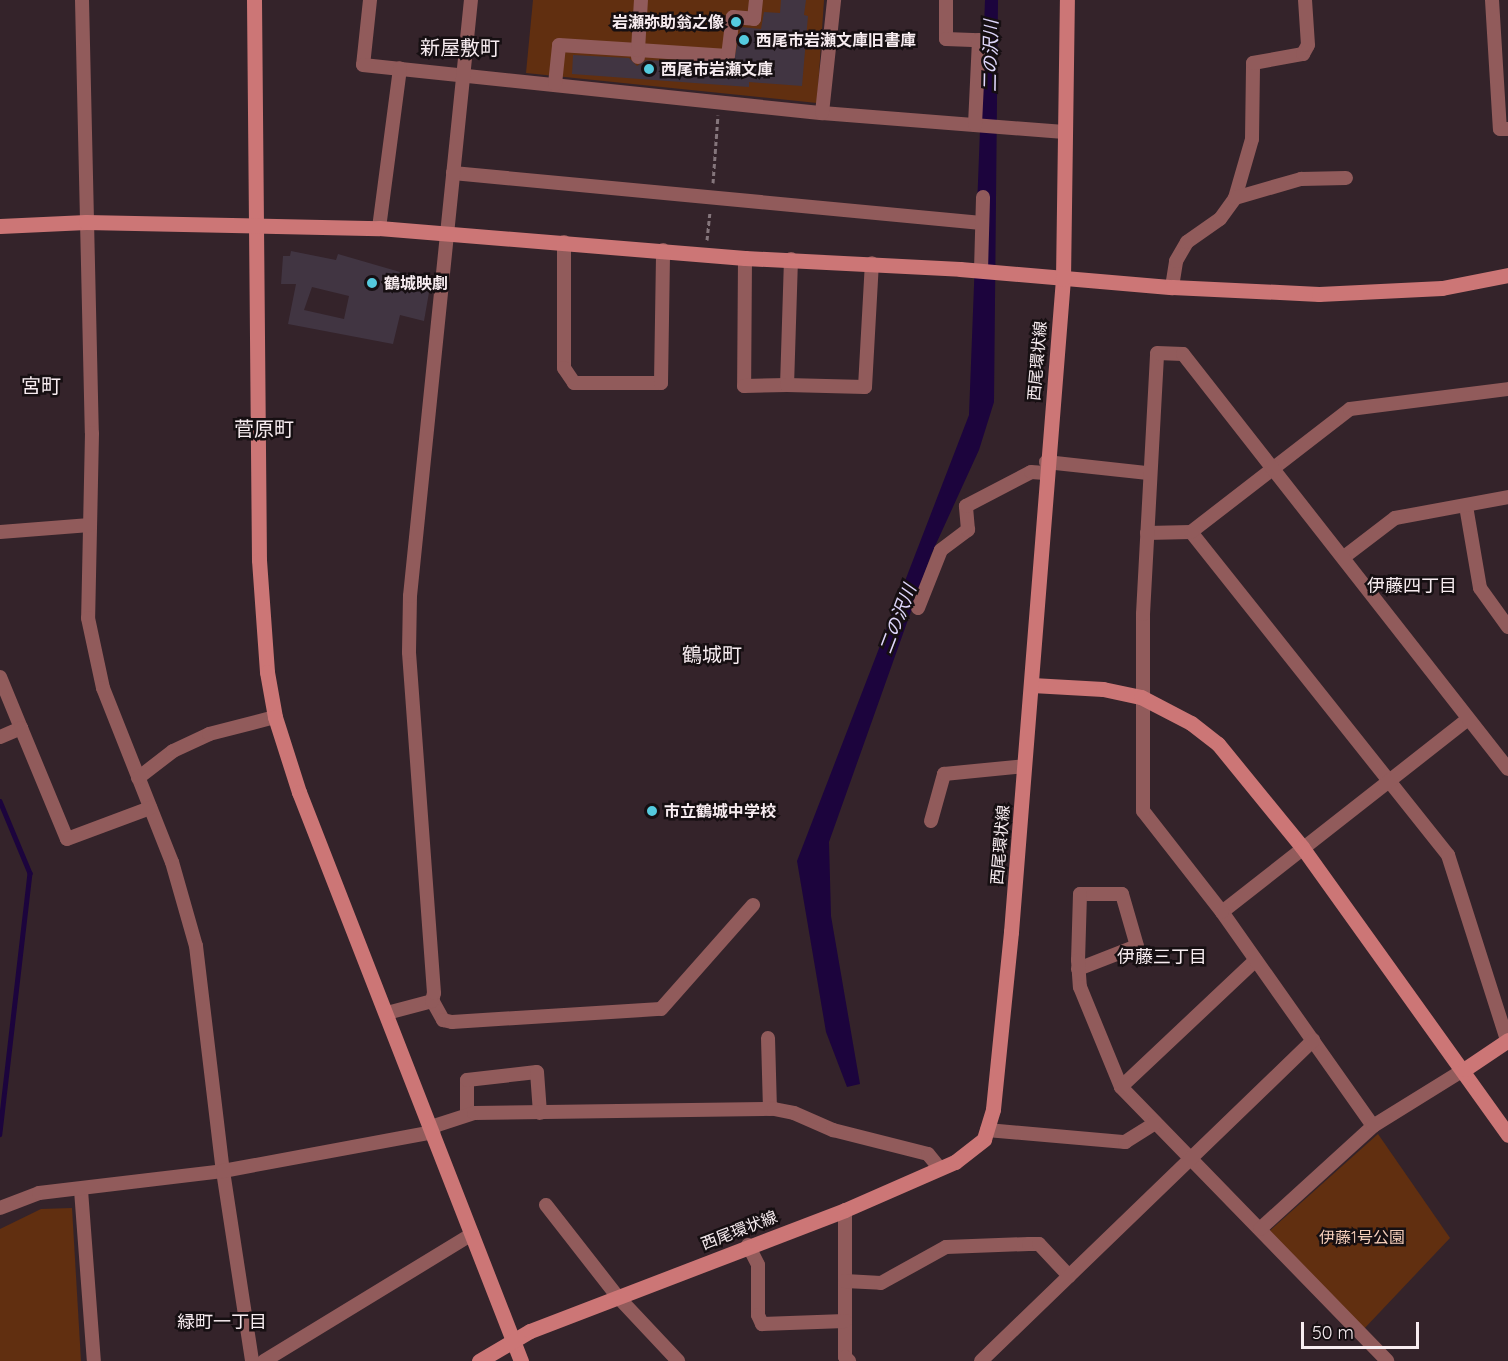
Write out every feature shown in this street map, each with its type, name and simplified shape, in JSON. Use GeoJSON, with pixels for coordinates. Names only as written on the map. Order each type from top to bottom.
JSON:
{"type":"FeatureCollection","features":[{"type":"Feature","properties":{"kind":"street"},"geometry":{"type":"LineString","coordinates":[[82,0],[92,433],[88,618],[103,688],[171,862],[196,946],[223,1171],[252,1361]]}},
{"type":"Feature","properties":{"kind":"street"},"geometry":{"type":"LineString","coordinates":[[254,0],[259,560],[267,672],[275,717],[299,792],[521,1361]]}},
{"type":"Feature","properties":{"kind":"street"},"geometry":{"type":"LineString","coordinates":[[370,0],[363,65],[462,73],[822,113],[1064,132]]}},
{"type":"Feature","properties":{"kind":"street"},"geometry":{"type":"LineString","coordinates":[[471,0],[410,596],[409,652],[432,1000],[443,1020],[452,1022],[661,1008],[753,905]]}},
{"type":"Feature","properties":{"kind":"street"},"geometry":{"type":"LineString","coordinates":[[638,53],[641,0]]}},
{"type":"Feature","properties":{"kind":"street"},"geometry":{"type":"LineString","coordinates":[[555,84],[559,45],[638,53],[728,56],[733,16],[754,19],[756,0]]}},
{"type":"Feature","properties":{"kind":"street"},"geometry":{"type":"LineString","coordinates":[[822,113],[834,0]]}},
{"type":"Feature","properties":{"kind":"street"},"geometry":{"type":"LineString","coordinates":[[946,0],[946,39],[979,39],[975,125]]}},
{"type":"Feature","properties":{"kind":"street","name":"西尾環状線"},"geometry":{"type":"LineString","coordinates":[[479,1361],[513,1341],[618,1297],[748,1245],[844,1210],[940,1169],[970,1153],[987,1130],[993,1109],[1025,766],[1046,467],[1063,279],[1067,0]]}},
{"type":"Feature","properties":{"kind":"street"},"geometry":{"type":"LineString","coordinates":[[1172,287],[1176,261],[1187,242],[1220,219],[1235,198],[1252,139],[1252,63],[1303,54],[1308,45],[1305,0]]}},
{"type":"Feature","properties":{"kind":"street"},"geometry":{"type":"LineString","coordinates":[[1492,0],[1500,129],[1508,129]]}},
{"type":"Feature","properties":{"kind":"street"},"geometry":{"type":"LineString","coordinates":[[379,228],[400,68]]}},
{"type":"Feature","properties":{"kind":"street"},"geometry":{"type":"LineString","coordinates":[[453,174],[982,223]]}},
{"type":"Feature","properties":{"kind":"street"},"geometry":{"type":"LineString","coordinates":[[1235,198],[1301,179],[1346,178]]}},
{"type":"Feature","properties":{"kind":"street"},"geometry":{"type":"LineString","coordinates":[[981,270],[983,197]]}},
{"type":"Feature","properties":{"kind":"street"},"geometry":{"type":"LineString","coordinates":[[0,226],[86,222],[257,223],[379,228],[745,258],[960,268],[1172,287],[1319,294],[1442,288],[1508,274]]}},
{"type":"Feature","properties":{"kind":"street"},"geometry":{"type":"LineString","coordinates":[[564,242],[564,368],[574,383],[661,383],[663,250]]}},
{"type":"Feature","properties":{"kind":"street"},"geometry":{"type":"LineString","coordinates":[[745,258],[744,386],[865,387],[872,263]]}},
{"type":"Feature","properties":{"kind":"street"},"geometry":{"type":"LineString","coordinates":[[787,385],[791,259]]}},
{"type":"Feature","properties":{"kind":"street"},"geometry":{"type":"LineString","coordinates":[[1373,1125],[1222,912],[1143,811],[1141,697],[1148,472],[1157,353],[1183,354],[1273,471],[1344,557],[1467,720],[1508,769]]}},
{"type":"Feature","properties":{"kind":"street"},"geometry":{"type":"LineString","coordinates":[[1147,534],[1191,532],[1273,471],[1350,409],[1508,388]]}},
{"type":"Feature","properties":{"kind":"street"},"geometry":{"type":"LineString","coordinates":[[918,608],[941,550],[968,530],[966,506],[1031,472],[1046,467],[1148,472]]}},
{"type":"Feature","properties":{"kind":"street"},"geometry":{"type":"LineString","coordinates":[[1344,557],[1395,518],[1508,497]]}},
{"type":"Feature","properties":{"kind":"street"},"geometry":{"type":"LineString","coordinates":[[1466,506],[1480,588],[1508,627]]}},
{"type":"Feature","properties":{"kind":"street"},"geometry":{"type":"LineString","coordinates":[[0,532],[90,525]]}},
{"type":"Feature","properties":{"kind":"street"},"geometry":{"type":"LineString","coordinates":[[1191,532],[1386,782],[1448,855],[1507,1040],[1465,1069],[1373,1125],[1260,1229]]}},
{"type":"Feature","properties":{"kind":"street"},"geometry":{"type":"LineString","coordinates":[[0,677],[68,839],[150,808]]}},
{"type":"Feature","properties":{"kind":"street"},"geometry":{"type":"LineString","coordinates":[[1032,685],[1103,688],[1141,697],[1191,723],[1218,744],[1302,847],[1465,1069],[1508,1135]]}},
{"type":"Feature","properties":{"kind":"street"},"geometry":{"type":"LineString","coordinates":[[138,778],[173,752],[209,734],[275,717]]}},
{"type":"Feature","properties":{"kind":"street"},"geometry":{"type":"LineString","coordinates":[[1222,912],[1302,847],[1467,720]]}},
{"type":"Feature","properties":{"kind":"street"},"geometry":{"type":"LineString","coordinates":[[0,737],[21,728]]}},
{"type":"Feature","properties":{"kind":"street"},"geometry":{"type":"LineString","coordinates":[[931,820],[944,774],[1025,766]]}},
{"type":"Feature","properties":{"kind":"street"},"geometry":{"type":"LineString","coordinates":[[1078,969],[1137,946],[1122,894],[1080,894],[1078,969],[1080,987],[1121,1087],[1387,1361]]}},
{"type":"Feature","properties":{"kind":"street"},"geometry":{"type":"LineString","coordinates":[[1121,1087],[1256,960]]}},
{"type":"Feature","properties":{"kind":"street"},"geometry":{"type":"LineString","coordinates":[[387,1013],[432,1000]]}},
{"type":"Feature","properties":{"kind":"street"},"geometry":{"type":"LineString","coordinates":[[768,1038],[770,1109]]}},
{"type":"Feature","properties":{"kind":"street"},"geometry":{"type":"LineString","coordinates":[[981,1361],[1313,1040]]}},
{"type":"Feature","properties":{"kind":"street"},"geometry":{"type":"LineString","coordinates":[[467,1114],[467,1080],[537,1072],[540,1113]]}},
{"type":"Feature","properties":{"kind":"street"},"geometry":{"type":"LineString","coordinates":[[0,1208],[39,1193],[81,1190],[223,1171],[432,1129],[467,1114],[770,1109],[794,1113],[833,1130],[927,1154],[940,1169]]}},
{"type":"Feature","properties":{"kind":"street"},"geometry":{"type":"LineString","coordinates":[[987,1130],[1125,1142],[1155,1123]]}},
{"type":"Feature","properties":{"kind":"street"},"geometry":{"type":"LineString","coordinates":[[81,1190],[94,1361]]}},
{"type":"Feature","properties":{"kind":"street"},"geometry":{"type":"LineString","coordinates":[[546,1205],[618,1297],[678,1361]]}},
{"type":"Feature","properties":{"kind":"street"},"geometry":{"type":"LineString","coordinates":[[844,1210],[846,1360]]}},
{"type":"Feature","properties":{"kind":"street"},"geometry":{"type":"LineString","coordinates":[[264,1361],[472,1234]]}},
{"type":"Feature","properties":{"kind":"street"},"geometry":{"type":"LineString","coordinates":[[845,1281],[881,1283],[946,1247],[1029,1244],[1039,1244],[1069,1276]]}},
{"type":"Feature","properties":{"kind":"street"},"geometry":{"type":"LineString","coordinates":[[748,1245],[758,1265],[758,1315],[762,1324],[845,1321]]}},
{"type":"Feature","properties":{"kind":"path"},"geometry":{"type":"LineString","coordinates":[[706,254],[719,102]]}},
{"type":"Feature","properties":{"kind":"green space"},"geometry":{"type":"Polygon","coordinates":[[[533,0],[824,0],[817,103],[526,73],[533,0]]]}},
{"type":"Feature","properties":{"kind":"green space","name":"伊藤1号公園"},"geometry":{"type":"Polygon","coordinates":[[[1378,1134],[1450,1238],[1362,1331],[1266,1234],[1378,1134]]]}},
{"type":"Feature","properties":{"kind":"green space"},"geometry":{"type":"Polygon","coordinates":[[[72,1208],[81,1361],[0,1361],[0,1229],[41,1209],[72,1208]]]}},
{"type":"Feature","properties":{"kind":"water","name":"二の沢川"},"geometry":{"type":"Polygon","coordinates":[[[985,0],[998,0],[994,402],[979,450],[931,555],[829,842],[831,916],[860,1084],[847,1087],[826,1032],[797,861],[969,415],[985,0]]]}},
{"type":"Feature","properties":{"kind":"building"},"geometry":{"type":"Polygon","coordinates":[[[781,0],[806,0],[804,15],[808,16],[802,86],[749,82],[749,87],[572,74],[573,55],[629,58],[637,66],[646,60],[733,64],[741,27],[761,29],[764,12],[780,13],[781,0]]]}},
{"type":"Feature","properties":{"kind":"building"},"geometry":{"type":"Polygon","coordinates":[[[291,251],[336,260],[338,254],[431,281],[424,321],[400,315],[393,344],[288,324],[296,284],[281,284],[283,256],[290,256],[291,251]],[[312,287],[304,310],[344,319],[349,296],[312,287]]]}},
{"type":"Feature","properties":{"kind":"waterway"},"geometry":{"type":"LineString","coordinates":[[0,801],[30,873],[0,1134]]}},
{"type":"Feature","properties":{"kind":"place","name":"岩瀬弥助翁之像"},"geometry":{"type":"Point","coordinates":[736,22]}},
{"type":"Feature","properties":{"kind":"place","name":"西尾市岩瀬文庫旧書庫"},"geometry":{"type":"Point","coordinates":[744,40]}},
{"type":"Feature","properties":{"kind":"place","name":"西尾市岩瀬文庫"},"geometry":{"type":"Point","coordinates":[649,69]}},
{"type":"Feature","properties":{"kind":"place","name":"鶴城映劇"},"geometry":{"type":"Point","coordinates":[372,283]}},
{"type":"Feature","properties":{"kind":"place","name":"市立鶴城中学校"},"geometry":{"type":"Point","coordinates":[652,811]}},
{"type":"Feature","properties":{"kind":"district","name":"新屋敷町"},"geometry":{"type":"Point","coordinates":[460,47]}},
{"type":"Feature","properties":{"kind":"district","name":"宮町"},"geometry":{"type":"Point","coordinates":[41,385]}},
{"type":"Feature","properties":{"kind":"district","name":"菅原町"},"geometry":{"type":"Point","coordinates":[264,428]}},
{"type":"Feature","properties":{"kind":"district","name":"伊藤四丁目"},"geometry":{"type":"Point","coordinates":[1412,586]}},
{"type":"Feature","properties":{"kind":"district","name":"鶴城町"},"geometry":{"type":"Point","coordinates":[712,654]}},
{"type":"Feature","properties":{"kind":"district","name":"伊藤三丁目"},"geometry":{"type":"Point","coordinates":[1162,957]}},
{"type":"Feature","properties":{"kind":"district","name":"緑町一丁目"},"geometry":{"type":"Point","coordinates":[222,1322]}}]}
